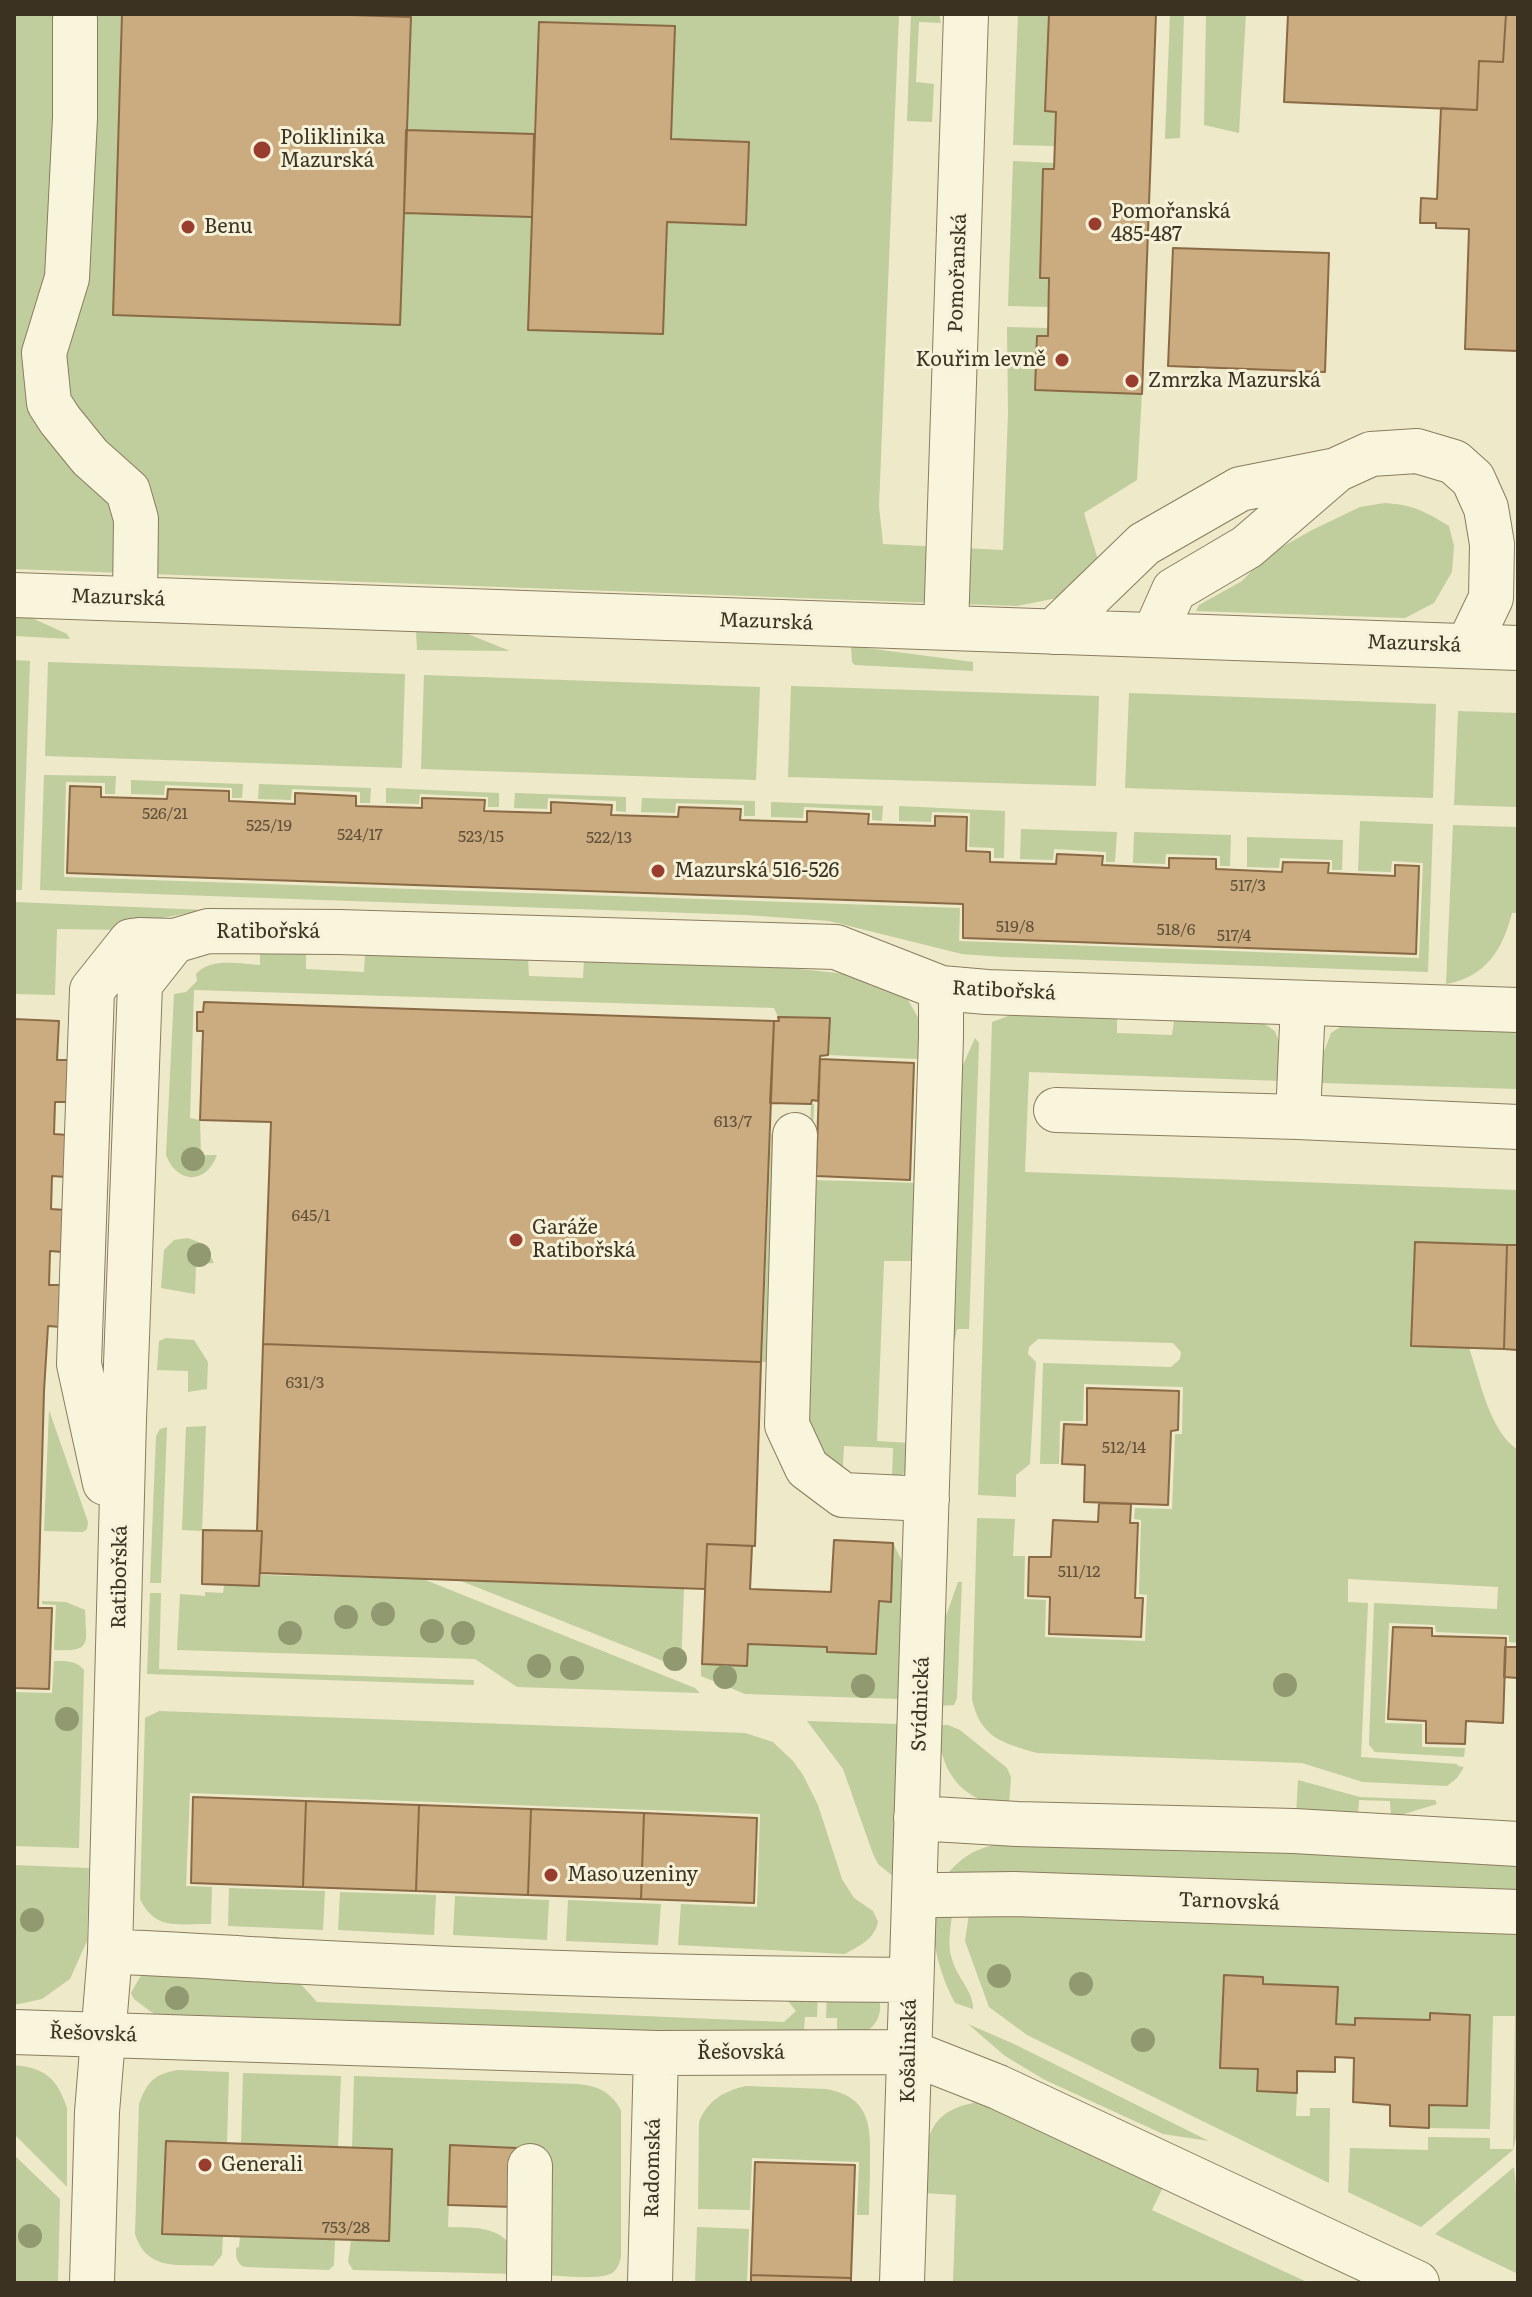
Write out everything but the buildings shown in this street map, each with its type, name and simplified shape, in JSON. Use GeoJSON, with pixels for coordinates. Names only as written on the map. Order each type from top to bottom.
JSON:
{"type":"FeatureCollection","features":[{"type":"Feature","properties":{"kind":"street","name":"Pomořanská"},"geometry":{"type":"LineString","coordinates":[[946,628],[966,14]]}},
{"type":"Feature","properties":{"kind":"street"},"geometry":{"type":"LineString","coordinates":[[75,19],[74,132],[67,278],[44,353],[49,403],[90,457],[128,491],[136,519],[135,599]]}},
{"type":"Feature","properties":{"kind":"street"},"geometry":{"type":"LineString","coordinates":[[1053,632],[1144,544],[1240,489],[1336,470],[1371,454],[1417,451],[1454,462],[1473,479],[1486,508],[1492,544],[1491,598],[1468,646]]}},
{"type":"Feature","properties":{"kind":"street"},"geometry":{"type":"LineString","coordinates":[[1154,635],[1174,590],[1247,547],[1336,470]]}},
{"type":"Feature","properties":{"kind":"street","name":"Mazurská"},"geometry":{"type":"LineString","coordinates":[[14,595],[1518,648]]}},
{"type":"Feature","properties":{"kind":"street","name":"Ratibořská"},"geometry":{"type":"LineString","coordinates":[[92,2283],[97,2112],[110,1952],[124,1404],[140,984],[174,941],[208,931],[324,932],[836,947],[941,988],[1518,1010]]}},
{"type":"Feature","properties":{"kind":"street","name":"Svídnická"},"geometry":{"type":"LineString","coordinates":[[916,1818],[941,988]]}},
{"type":"Feature","properties":{"kind":"street"},"geometry":{"type":"LineString","coordinates":[[1298,1117],[1303,1003]]}},
{"type":"Feature","properties":{"kind":"street"},"geometry":{"type":"LineString","coordinates":[[1056,1110],[1518,1127]]}},
{"type":"Feature","properties":{"kind":"street"},"geometry":{"type":"LineString","coordinates":[[795,1135],[787,1425],[807,1468],[843,1495],[927,1499]]}},
{"type":"Feature","properties":{"kind":"street"},"geometry":{"type":"LineString","coordinates":[[916,1818],[1049,1825],[1294,1831],[1518,1844]]}},
{"type":"Feature","properties":{"kind":"street","name":"Košalinská"},"geometry":{"type":"LineString","coordinates":[[902,2283],[916,1818]]}},
{"type":"Feature","properties":{"kind":"street","name":"Tarnovská"},"geometry":{"type":"LineString","coordinates":[[939,1895],[1014,1894],[1518,1912]]}},
{"type":"Feature","properties":{"kind":"street"},"geometry":{"type":"LineString","coordinates":[[110,1952],[743,1979],[911,1980]]}},
{"type":"Feature","properties":{"kind":"street","name":"Řešovská"},"geometry":{"type":"LineString","coordinates":[[14,2032],[656,2053],[909,2052],[998,2087],[1417,2283]]}},
{"type":"Feature","properties":{"kind":"street","name":"Radomská"},"geometry":{"type":"LineString","coordinates":[[650,2283],[656,2053]]}},
{"type":"Feature","properties":{"kind":"street"},"geometry":{"type":"LineString","coordinates":[[529,2283],[530,2166]]}},
{"type":"Feature","properties":{"kind":"green space"},"geometry":{"type":"Polygon","coordinates":[[[14,14],[122,14],[113,315],[399,325],[404,213],[532,217],[528,329],[663,333],[667,222],[745,225],[749,142],[671,139],[674,26],[539,22],[534,134],[406,130],[410,17],[322,14],[899,14],[879,506],[883,544],[1003,550],[1008,413],[1007,327],[1048,328],[1048,336],[1037,336],[1036,390],[1142,394],[1137,480],[1084,513],[1098,560],[1062,597],[1017,606],[14,569],[14,14]]]}},
{"type":"Feature","properties":{"kind":"green space"},"geometry":{"type":"Polygon","coordinates":[[[911,14],[939,14],[941,23],[919,22],[916,82],[934,84],[932,122],[907,121],[911,14]]]}},
{"type":"Feature","properties":{"kind":"green space"},"geometry":{"type":"Polygon","coordinates":[[[1018,14],[1049,14],[1045,111],[1056,112],[1054,146],[1013,145],[1018,14]]]}},
{"type":"Feature","properties":{"kind":"green space"},"geometry":{"type":"Polygon","coordinates":[[[1170,14],[1184,14],[1180,138],[1165,139],[1170,14]]]}},
{"type":"Feature","properties":{"kind":"green space"},"geometry":{"type":"Polygon","coordinates":[[[1206,14],[1246,14],[1239,133],[1204,125],[1206,14]]]}},
{"type":"Feature","properties":{"kind":"green space"},"geometry":{"type":"Polygon","coordinates":[[[1013,161],[1054,163],[1054,169],[1043,170],[1040,277],[1049,278],[1049,307],[1008,306],[1013,161]]]}},
{"type":"Feature","properties":{"kind":"green space"},"geometry":{"type":"Polygon","coordinates":[[[1385,503],[1418,510],[1449,526],[1454,546],[1452,572],[1434,603],[1405,618],[1196,611],[1199,605],[1242,581],[1266,556],[1360,507],[1385,503]]]}},
{"type":"Feature","properties":{"kind":"green space"},"geometry":{"type":"Polygon","coordinates":[[[14,617],[32,618],[67,634],[70,639],[14,636],[14,617]]]}},
{"type":"Feature","properties":{"kind":"green space"},"geometry":{"type":"Polygon","coordinates":[[[416,632],[468,634],[510,651],[417,650],[416,632]]]}},
{"type":"Feature","properties":{"kind":"green space"},"geometry":{"type":"Polygon","coordinates":[[[851,646],[973,662],[973,671],[855,665],[851,646]]]}},
{"type":"Feature","properties":{"kind":"green space"},"geometry":{"type":"Polygon","coordinates":[[[14,660],[30,661],[22,890],[14,890],[14,660]]]}},
{"type":"Feature","properties":{"kind":"green space"},"geometry":{"type":"Polygon","coordinates":[[[48,662],[405,674],[402,768],[45,756],[48,662]]]}},
{"type":"Feature","properties":{"kind":"green space"},"geometry":{"type":"Polygon","coordinates":[[[424,675],[760,687],[756,780],[421,769],[424,675]]]}},
{"type":"Feature","properties":{"kind":"green space"},"geometry":{"type":"Polygon","coordinates":[[[791,686],[1099,696],[1096,786],[788,777],[791,686]]]}},
{"type":"Feature","properties":{"kind":"green space"},"geometry":{"type":"Polygon","coordinates":[[[1129,693],[1436,704],[1433,798],[1125,788],[1129,693]]]}},
{"type":"Feature","properties":{"kind":"green space"},"geometry":{"type":"Polygon","coordinates":[[[1458,711],[1518,713],[1518,807],[1454,805],[1458,711]]]}},
{"type":"Feature","properties":{"kind":"green space"},"geometry":{"type":"Polygon","coordinates":[[[44,775],[116,776],[115,794],[105,794],[105,783],[66,782],[64,877],[960,908],[959,941],[1419,958],[1423,863],[1392,861],[1391,872],[1358,871],[1360,821],[1433,824],[1428,972],[962,954],[829,921],[746,915],[40,890],[44,775]]]}},
{"type":"Feature","properties":{"kind":"green space"},"geometry":{"type":"Polygon","coordinates":[[[131,780],[243,784],[242,798],[232,798],[232,788],[165,785],[164,795],[131,794],[131,780]]]}},
{"type":"Feature","properties":{"kind":"green space"},"geometry":{"type":"Polygon","coordinates":[[[259,784],[371,788],[370,803],[360,803],[360,792],[292,789],[291,800],[258,799],[259,784]]]}},
{"type":"Feature","properties":{"kind":"green space"},"geometry":{"type":"Polygon","coordinates":[[[386,788],[499,793],[499,807],[488,807],[488,797],[420,794],[419,804],[386,803],[386,788]]]}},
{"type":"Feature","properties":{"kind":"green space"},"geometry":{"type":"Polygon","coordinates":[[[515,793],[626,797],[626,812],[616,811],[616,801],[548,798],[547,809],[514,808],[515,793]]]}},
{"type":"Feature","properties":{"kind":"green space"},"geometry":{"type":"Polygon","coordinates":[[[642,798],[755,801],[755,816],[744,816],[744,805],[676,803],[675,813],[641,812],[642,798]]]}},
{"type":"Feature","properties":{"kind":"green space"},"geometry":{"type":"Polygon","coordinates":[[[771,802],[883,806],[882,821],[872,820],[872,810],[804,807],[803,818],[771,817],[771,802]]]}},
{"type":"Feature","properties":{"kind":"green space"},"geometry":{"type":"Polygon","coordinates":[[[899,806],[1005,811],[1004,858],[994,858],[994,848],[969,847],[970,813],[932,812],[931,822],[899,821],[899,806]]]}},
{"type":"Feature","properties":{"kind":"green space"},"geometry":{"type":"Polygon","coordinates":[[[1453,825],[1518,827],[1518,913],[1512,913],[1498,949],[1482,968],[1446,984],[1453,825]]]}},
{"type":"Feature","properties":{"kind":"green space"},"geometry":{"type":"Polygon","coordinates":[[[1021,829],[1117,832],[1115,862],[1106,862],[1106,852],[1054,849],[1053,860],[1020,859],[1021,829]]]}},
{"type":"Feature","properties":{"kind":"green space"},"geometry":{"type":"Polygon","coordinates":[[[1134,832],[1231,835],[1230,866],[1220,866],[1220,856],[1166,854],[1165,864],[1133,863],[1134,832]]]}},
{"type":"Feature","properties":{"kind":"green space"},"geometry":{"type":"Polygon","coordinates":[[[1247,837],[1343,840],[1342,870],[1332,870],[1332,860],[1280,858],[1279,868],[1247,867],[1247,837]]]}},
{"type":"Feature","properties":{"kind":"green space"},"geometry":{"type":"Polygon","coordinates":[[[14,902],[206,910],[162,918],[128,930],[57,929],[55,995],[14,994],[14,902]]]}},
{"type":"Feature","properties":{"kind":"green space"},"geometry":{"type":"Polygon","coordinates":[[[260,949],[306,951],[306,969],[364,972],[365,953],[528,958],[529,976],[583,978],[584,961],[790,968],[856,975],[890,987],[908,1000],[920,1021],[919,1180],[913,1180],[918,1059],[828,1055],[829,1018],[778,1017],[774,1008],[194,990],[190,1118],[200,1120],[201,1155],[217,1155],[206,1172],[199,1176],[184,1176],[171,1165],[166,1155],[174,994],[186,992],[197,981],[196,974],[209,965],[260,965],[260,949]]]}},
{"type":"Feature","properties":{"kind":"green space"},"geometry":{"type":"Polygon","coordinates":[[[1019,1012],[1117,1012],[1117,1033],[1172,1035],[1175,1014],[1254,1017],[1275,1031],[1284,1055],[1282,1081],[1029,1072],[1025,1172],[1518,1190],[1518,1245],[1415,1243],[1411,1346],[1469,1348],[1493,1418],[1518,1450],[1518,1643],[1509,1642],[1509,1635],[1436,1632],[1435,1625],[1389,1623],[1385,1723],[1422,1724],[1422,1747],[1465,1748],[1464,1757],[1375,1752],[1369,1745],[1374,1603],[1497,1609],[1498,1587],[1348,1579],[1348,1602],[1368,1603],[1361,1757],[1464,1767],[1447,1786],[1363,1782],[1302,1763],[1037,1753],[1004,1742],[987,1731],[981,1722],[972,1699],[977,1518],[1015,1519],[1013,1556],[1025,1556],[1024,1599],[1046,1600],[1045,1637],[1145,1641],[1147,1595],[1139,1594],[1141,1520],[1134,1519],[1135,1508],[1172,1509],[1175,1434],[1182,1434],[1183,1387],[1084,1384],[1083,1421],[1060,1421],[1059,1464],[1040,1464],[1043,1363],[1171,1367],[1180,1359],[1181,1352],[1173,1343],[1038,1339],[1029,1347],[1028,1354],[1036,1362],[1030,1464],[1016,1475],[1016,1497],[978,1495],[992,1022],[1019,1012]]]}},
{"type":"Feature","properties":{"kind":"green space"},"geometry":{"type":"Polygon","coordinates":[[[1351,1020],[1518,1027],[1518,1089],[1322,1083],[1322,1057],[1331,1033],[1351,1020]]]}},
{"type":"Feature","properties":{"kind":"green space"},"geometry":{"type":"Polygon","coordinates":[[[975,1038],[979,1043],[969,1329],[957,1329],[955,1340],[951,1339],[961,1080],[963,1065],[975,1038]]]}},
{"type":"Feature","properties":{"kind":"green space"},"geometry":{"type":"Polygon","coordinates":[[[811,1104],[814,1104],[812,1180],[920,1183],[916,1261],[884,1261],[877,1441],[910,1443],[906,1470],[892,1480],[893,1448],[844,1446],[842,1481],[798,1422],[811,1104]]]}},
{"type":"Feature","properties":{"kind":"green space"},"geometry":{"type":"Polygon","coordinates":[[[771,1134],[781,1136],[776,1361],[762,1362],[771,1134]]]}},
{"type":"Feature","properties":{"kind":"green space"},"geometry":{"type":"Polygon","coordinates":[[[188,1238],[204,1244],[214,1263],[196,1264],[195,1294],[161,1288],[164,1250],[174,1240],[188,1238]]]}},
{"type":"Feature","properties":{"kind":"green space"},"geometry":{"type":"Polygon","coordinates":[[[166,1338],[194,1340],[208,1362],[207,1389],[188,1392],[188,1371],[157,1370],[159,1341],[166,1338]]]}},
{"type":"Feature","properties":{"kind":"green space"},"geometry":{"type":"Polygon","coordinates":[[[49,1410],[88,1522],[83,1532],[44,1531],[49,1410]]]}},
{"type":"Feature","properties":{"kind":"green space"},"geometry":{"type":"Polygon","coordinates":[[[206,1426],[202,1531],[182,1530],[186,1427],[206,1426]]]}},
{"type":"Feature","properties":{"kind":"green space"},"geometry":{"type":"Polygon","coordinates":[[[167,1427],[161,1583],[150,1583],[156,1436],[160,1429],[167,1427]]]}},
{"type":"Feature","properties":{"kind":"green space"},"geometry":{"type":"Polygon","coordinates":[[[893,1543],[903,1563],[901,1699],[745,1694],[701,1676],[701,1665],[747,1666],[748,1644],[827,1647],[827,1652],[876,1654],[879,1601],[891,1601],[893,1543]]]}},
{"type":"Feature","properties":{"kind":"green space"},"geometry":{"type":"Polygon","coordinates":[[[261,1575],[423,1579],[695,1688],[700,1693],[517,1687],[475,1659],[177,1650],[180,1594],[205,1596],[205,1592],[223,1593],[224,1586],[260,1586],[261,1575]]]}},
{"type":"Feature","properties":{"kind":"green space"},"geometry":{"type":"Polygon","coordinates":[[[461,1581],[684,1589],[681,1668],[461,1581]]]}},
{"type":"Feature","properties":{"kind":"green space"},"geometry":{"type":"Polygon","coordinates":[[[958,1582],[962,1582],[957,1698],[954,1705],[938,1706],[941,1630],[958,1582]]]}},
{"type":"Feature","properties":{"kind":"green space"},"geometry":{"type":"Polygon","coordinates":[[[150,1593],[161,1593],[159,1669],[474,1680],[474,1685],[147,1674],[150,1593]]]}},
{"type":"Feature","properties":{"kind":"green space"},"geometry":{"type":"Polygon","coordinates":[[[42,1601],[66,1602],[85,1610],[86,1638],[81,1647],[54,1650],[56,1605],[42,1604],[42,1601]]]}},
{"type":"Feature","properties":{"kind":"green space"},"geometry":{"type":"Polygon","coordinates":[[[54,1661],[74,1663],[84,1670],[79,1848],[14,1846],[14,1692],[52,1693],[54,1661]]]}},
{"type":"Feature","properties":{"kind":"green space"},"geometry":{"type":"Polygon","coordinates":[[[159,1711],[745,1733],[773,1742],[803,1775],[818,1805],[842,1879],[854,1898],[873,1911],[878,1922],[870,1938],[845,1954],[678,1945],[681,1904],[757,1907],[760,1814],[190,1793],[186,1886],[212,1887],[211,1924],[170,1924],[153,1917],[140,1899],[145,1718],[159,1711]]]}},
{"type":"Feature","properties":{"kind":"green space"},"geometry":{"type":"Polygon","coordinates":[[[807,1721],[898,1724],[894,1877],[878,1864],[873,1854],[843,1769],[807,1721]]]}},
{"type":"Feature","properties":{"kind":"green space"},"geometry":{"type":"Polygon","coordinates":[[[938,1725],[960,1730],[1007,1768],[1011,1777],[1009,1807],[979,1799],[953,1778],[941,1748],[938,1725]]]}},
{"type":"Feature","properties":{"kind":"green space"},"geometry":{"type":"Polygon","coordinates":[[[1298,1780],[1360,1797],[1435,1800],[1437,1804],[1391,1818],[1390,1801],[1359,1800],[1358,1817],[1296,1815],[1298,1780]]]}},
{"type":"Feature","properties":{"kind":"green space"},"geometry":{"type":"Polygon","coordinates":[[[1003,1843],[1518,1859],[1518,1894],[944,1878],[970,1854],[1003,1843]]]}},
{"type":"Feature","properties":{"kind":"green space"},"geometry":{"type":"Polygon","coordinates":[[[14,1865],[89,1868],[87,1941],[70,1979],[42,1999],[14,2005],[14,1865]]]}},
{"type":"Feature","properties":{"kind":"green space"},"geometry":{"type":"Polygon","coordinates":[[[229,1888],[325,1891],[323,1930],[228,1926],[229,1888]]]}},
{"type":"Feature","properties":{"kind":"green space"},"geometry":{"type":"Polygon","coordinates":[[[340,1892],[436,1895],[434,1935],[338,1930],[340,1892]]]}},
{"type":"Feature","properties":{"kind":"green space"},"geometry":{"type":"Polygon","coordinates":[[[455,1896],[549,1900],[547,1940],[453,1935],[455,1896]]]}},
{"type":"Feature","properties":{"kind":"green space"},"geometry":{"type":"Polygon","coordinates":[[[568,1900],[661,1904],[658,1945],[566,1941],[568,1900]]]}},
{"type":"Feature","properties":{"kind":"green space"},"geometry":{"type":"Polygon","coordinates":[[[969,1914],[1518,1932],[1518,2129],[1513,2150],[1421,2227],[1348,2192],[1350,2148],[1428,2150],[1428,2137],[1490,2138],[1490,2149],[1513,2149],[1515,2016],[1493,2016],[1490,2129],[1429,2128],[1429,2105],[1467,2106],[1470,2015],[1431,2013],[1430,2020],[1355,2018],[1355,2025],[1336,2024],[1337,1987],[1263,1984],[1263,1977],[1224,1975],[1220,2068],[1258,2069],[1257,2091],[1297,2093],[1296,2116],[1310,2116],[1310,2108],[1330,2108],[1329,2183],[1027,2035],[989,2007],[965,1941],[969,1914]]]}},
{"type":"Feature","properties":{"kind":"green space"},"geometry":{"type":"Polygon","coordinates":[[[932,1916],[952,1916],[951,1956],[971,1997],[973,2009],[955,2003],[945,1982],[938,1961],[932,1916]]]}},
{"type":"Feature","properties":{"kind":"green space"},"geometry":{"type":"Polygon","coordinates":[[[161,1964],[287,1969],[317,2002],[784,2022],[796,2011],[778,1989],[818,1990],[817,2017],[805,2017],[804,2029],[816,2031],[816,2036],[154,2014],[134,1999],[131,1993],[140,1977],[161,1964]]]}},
{"type":"Feature","properties":{"kind":"green space"},"geometry":{"type":"Polygon","coordinates":[[[827,1990],[879,1999],[876,2023],[864,2032],[837,2031],[837,2018],[826,2018],[827,1990]]]}},
{"type":"Feature","properties":{"kind":"green space"},"geometry":{"type":"Polygon","coordinates":[[[968,2024],[1209,2141],[1163,2134],[1045,2080],[1005,2056],[968,2024]]]}},
{"type":"Feature","properties":{"kind":"green space"},"geometry":{"type":"Polygon","coordinates":[[[14,2065],[48,2076],[63,2098],[67,2108],[67,2187],[14,2134],[14,2065]]]}},
{"type":"Feature","properties":{"kind":"green space"},"geometry":{"type":"Polygon","coordinates":[[[178,2070],[229,2072],[227,2143],[166,2141],[162,2233],[223,2236],[222,2255],[213,2266],[166,2264],[156,2260],[140,2246],[135,2234],[139,2104],[152,2080],[178,2070]]]}},
{"type":"Feature","properties":{"kind":"green space"},"geometry":{"type":"Polygon","coordinates":[[[243,2073],[341,2076],[338,2147],[241,2144],[243,2073]]]}},
{"type":"Feature","properties":{"kind":"green space"},"geometry":{"type":"Polygon","coordinates":[[[354,2076],[578,2084],[598,2088],[608,2094],[621,2110],[621,2257],[616,2270],[597,2277],[541,2275],[544,2148],[451,2145],[448,2227],[484,2229],[501,2236],[513,2249],[518,2274],[353,2270],[348,2262],[351,2241],[389,2240],[392,2150],[352,2148],[354,2076]]]}},
{"type":"Feature","properties":{"kind":"green space"},"geometry":{"type":"Polygon","coordinates":[[[746,2086],[826,2089],[841,2093],[860,2107],[870,2138],[869,2215],[857,2215],[859,2162],[752,2158],[750,2210],[698,2209],[699,2122],[707,2108],[718,2098],[746,2086]]]}},
{"type":"Feature","properties":{"kind":"green space"},"geometry":{"type":"Polygon","coordinates":[[[985,2101],[1167,2179],[1152,2210],[1309,2283],[953,2283],[956,2195],[922,2193],[925,2158],[932,2130],[939,2120],[949,2111],[985,2101]]]}},
{"type":"Feature","properties":{"kind":"green space"},"geometry":{"type":"Polygon","coordinates":[[[14,2155],[60,2199],[58,2283],[14,2283],[14,2155]]]}},
{"type":"Feature","properties":{"kind":"green space"},"geometry":{"type":"Polygon","coordinates":[[[1514,2167],[1518,2208],[1518,2274],[1435,2234],[1514,2167]]]}},
{"type":"Feature","properties":{"kind":"green space"},"geometry":{"type":"Polygon","coordinates":[[[697,2227],[749,2229],[747,2283],[695,2283],[697,2227]]]}},
{"type":"Feature","properties":{"kind":"green space"},"geometry":{"type":"Polygon","coordinates":[[[240,2237],[335,2240],[334,2265],[329,2270],[245,2267],[236,2257],[240,2237]]]}},
{"type":"Feature","properties":{"kind":"place","name":"Poliklinika Mazurská"},"geometry":{"type":"Point","coordinates":[262,150]}},
{"type":"Feature","properties":{"kind":"place","name":"Pomořanská 485-487"},"geometry":{"type":"Point","coordinates":[1095,224]}},
{"type":"Feature","properties":{"kind":"place","name":"Benu"},"geometry":{"type":"Point","coordinates":[188,227]}},
{"type":"Feature","properties":{"kind":"place","name":"Kouřim levně"},"geometry":{"type":"Point","coordinates":[1062,360]}},
{"type":"Feature","properties":{"kind":"place","name":"Zmrzka Mazurská"},"geometry":{"type":"Point","coordinates":[1132,381]}},
{"type":"Feature","properties":{"kind":"place","name":"Mazurská 516-526"},"geometry":{"type":"Point","coordinates":[658,871]}},
{"type":"Feature","properties":{"kind":"place","name":"Garáže Ratibořská"},"geometry":{"type":"Point","coordinates":[516,1240]}},
{"type":"Feature","properties":{"kind":"place","name":"Maso uzeniny"},"geometry":{"type":"Point","coordinates":[551,1875]}},
{"type":"Feature","properties":{"kind":"place","name":"Generali"},"geometry":{"type":"Point","coordinates":[205,2165]}}]}
